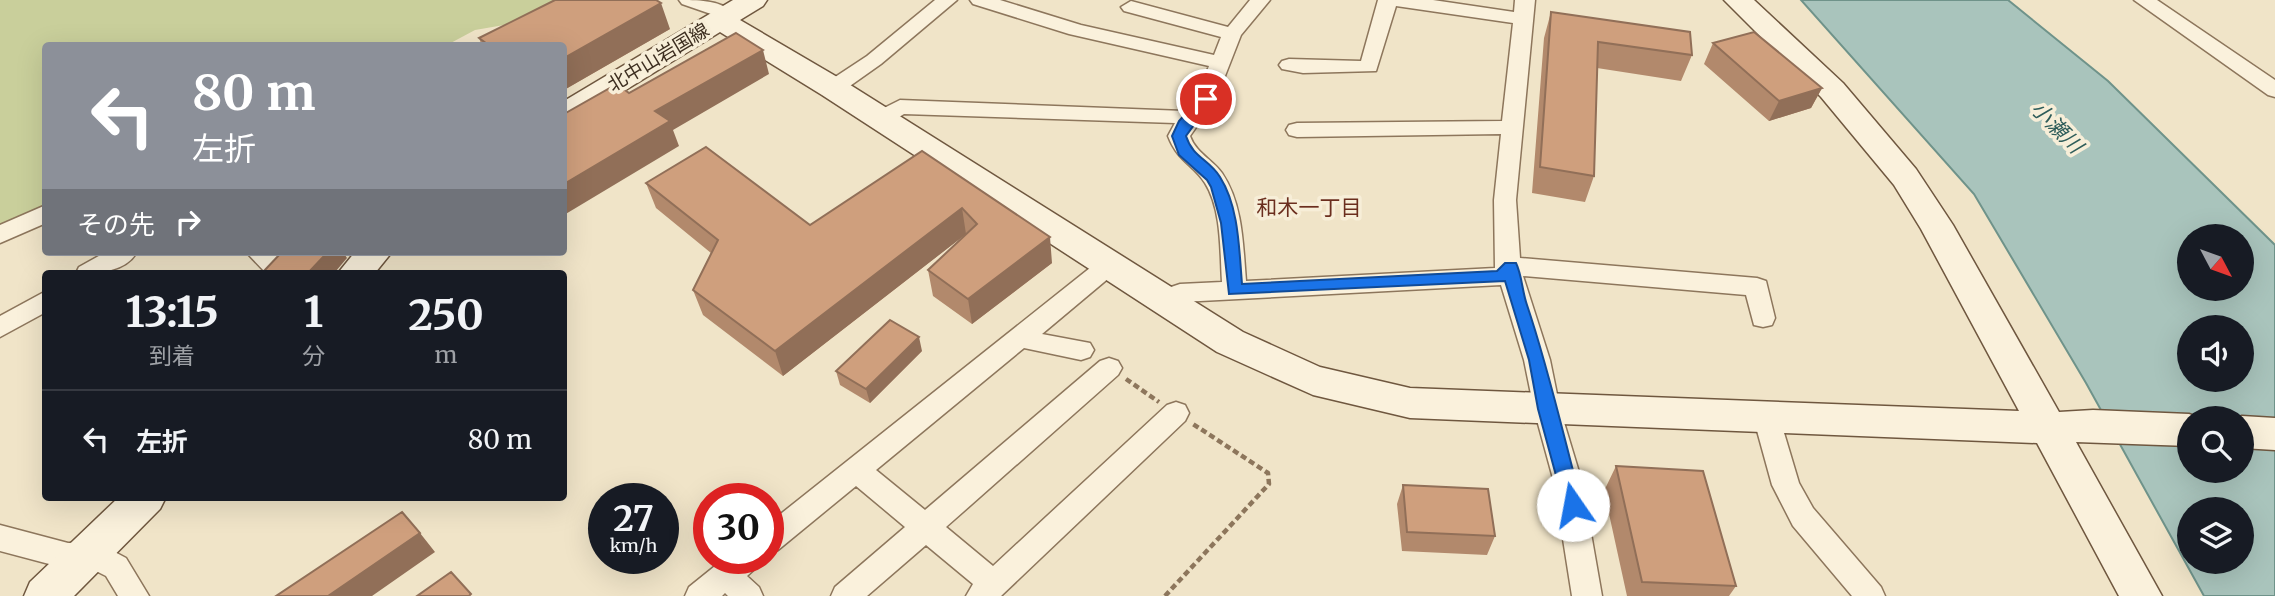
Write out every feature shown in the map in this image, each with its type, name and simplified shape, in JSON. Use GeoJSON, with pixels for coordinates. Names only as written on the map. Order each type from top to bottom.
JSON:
{"type":"FeatureCollection","features":[{"type":"Feature","properties":{"kind":"street"},"geometry":{"type":"LineString","coordinates":[[689,0],[721,11],[720,20],[833,88],[1230,342],[1313,380],[1410,403],[2050,428],[2093,426],[2177,430]]}},
{"type":"Feature","properties":{"kind":"street","name":"北中山岩国線"},"geometry":{"type":"LineString","coordinates":[[567,112],[753,0]]}},
{"type":"Feature","properties":{"kind":"street"},"geometry":{"type":"LineString","coordinates":[[833,88],[874,60],[947,0]]}},
{"type":"Feature","properties":{"kind":"street"},"geometry":{"type":"LineString","coordinates":[[980,0],[1076,30],[1219,62]]}},
{"type":"Feature","properties":{"kind":"street"},"geometry":{"type":"LineString","coordinates":[[1235,290],[1228,223],[1218,187],[1213,177],[1184,152],[1179,136],[1188,119],[1206,99],[1232,34],[1260,0]]}},
{"type":"Feature","properties":{"kind":"street"},"geometry":{"type":"LineString","coordinates":[[1289,65],[1368,67],[1391,0],[1525,9],[1505,200],[1506,248],[1514,291],[1537,360],[1547,409],[1569,482],[1587,596]]}},
{"type":"Feature","properties":{"kind":"street"},"geometry":{"type":"LineString","coordinates":[[1738,0],[1832,90],[1905,177],[1936,225],[2141,596]]}},
{"type":"Feature","properties":{"kind":"street"},"geometry":{"type":"LineString","coordinates":[[2144,0],[2265,75],[2275,90]]}},
{"type":"Feature","properties":{"kind":"street"},"geometry":{"type":"LineString","coordinates":[[1131,8],[1232,34]]}},
{"type":"Feature","properties":{"kind":"street"},"geometry":{"type":"LineString","coordinates":[[880,119],[900,107],[1178,116],[1188,119]]}},
{"type":"Feature","properties":{"kind":"street"},"geometry":{"type":"LineString","coordinates":[[1297,130],[1491,126],[1513,129]]}},
{"type":"Feature","properties":{"kind":"street"},"geometry":{"type":"LineString","coordinates":[[0,235],[42,215]]}},
{"type":"Feature","properties":{"kind":"street"},"geometry":{"type":"LineString","coordinates":[[93,270],[118,256]]}},
{"type":"Feature","properties":{"kind":"street"},"geometry":{"type":"LineString","coordinates":[[262,256],[278,270],[289,269],[311,256]]}},
{"type":"Feature","properties":{"kind":"street"},"geometry":{"type":"LineString","coordinates":[[784,528],[1108,266]]}},
{"type":"Feature","properties":{"kind":"street"},"geometry":{"type":"LineString","coordinates":[[1162,299],[1180,293],[1502,276],[1510,267]]}},
{"type":"Feature","properties":{"kind":"street"},"geometry":{"type":"LineString","coordinates":[[1510,267],[1757,288],[1763,318]]}},
{"type":"Feature","properties":{"kind":"street"},"geometry":{"type":"LineString","coordinates":[[0,328],[42,302]]}},
{"type":"Feature","properties":{"kind":"street"},"geometry":{"type":"LineString","coordinates":[[1022,335],[1034,342],[1081,350]]}},
{"type":"Feature","properties":{"kind":"street"},"geometry":{"type":"LineString","coordinates":[[846,596],[1109,368]]}},
{"type":"Feature","properties":{"kind":"street"},"geometry":{"type":"LineString","coordinates":[[856,470],[925,526],[988,590],[1176,413]]}},
{"type":"Feature","properties":{"kind":"street"},"geometry":{"type":"LineString","coordinates":[[1766,416],[1786,485],[1804,516],[1870,596]]}},
{"type":"Feature","properties":{"kind":"street"},"geometry":{"type":"LineString","coordinates":[[2254,433],[2275,434]]}},
{"type":"Feature","properties":{"kind":"street"},"geometry":{"type":"LineString","coordinates":[[45,596],[142,501]]}},
{"type":"Feature","properties":{"kind":"street"},"geometry":{"type":"LineString","coordinates":[[0,538],[68,556],[89,555],[116,567],[134,596]]}},
{"type":"Feature","properties":{"kind":"street"},"geometry":{"type":"LineString","coordinates":[[700,596],[728,574]]}},
{"type":"Feature","properties":{"kind":"street"},"geometry":{"type":"LineString","coordinates":[[740,574],[748,596]]}},
{"type":"Feature","properties":{"kind":"path"},"geometry":{"type":"LineString","coordinates":[[1109,368],[1268,473],[1269,484],[1165,596]]}},
{"type":"Feature","properties":{"kind":"green space"},"geometry":{"type":"Polygon","coordinates":[[[0,0],[573,0],[533,20],[475,30],[453,42],[42,42],[42,207],[0,229],[0,0]]]}},
{"type":"Feature","properties":{"kind":"water","name":"小瀬川"},"geometry":{"type":"Polygon","coordinates":[[[1801,0],[2008,0],[2108,81],[2254,224],[2177,224],[2177,301],[2254,301],[2254,224],[2275,245],[2275,596],[2204,596],[2192,574],[2254,574],[2254,497],[2177,497],[2177,547],[2086,383],[1974,194],[1801,0]]]}},
{"type":"Feature","properties":{"kind":"building"},"geometry":{"type":"Polygon","coordinates":[[[555,0],[656,0],[661,3],[567,56],[567,42],[484,42],[479,38],[555,0]]]}},
{"type":"Feature","properties":{"kind":"building"},"geometry":{"type":"Polygon","coordinates":[[[1551,12],[1690,32],[1692,55],[1598,42],[1594,176],[1540,167],[1551,12]]]}},
{"type":"Feature","properties":{"kind":"building"},"geometry":{"type":"Polygon","coordinates":[[[1754,32],[1822,88],[1779,101],[1713,43],[1754,32]]]}},
{"type":"Feature","properties":{"kind":"building"},"geometry":{"type":"Polygon","coordinates":[[[736,33],[763,50],[655,111],[670,121],[567,182],[567,112],[617,84],[629,93],[736,33]]]}},
{"type":"Feature","properties":{"kind":"building"},"geometry":{"type":"Polygon","coordinates":[[[706,147],[810,225],[922,151],[1050,237],[968,299],[928,270],[977,224],[962,208],[775,351],[693,290],[718,240],[646,183],[706,147]]]}},
{"type":"Feature","properties":{"kind":"building"},"geometry":{"type":"Polygon","coordinates":[[[278,256],[324,256],[311,270],[265,270],[278,256]]]}},
{"type":"Feature","properties":{"kind":"building"},"geometry":{"type":"Polygon","coordinates":[[[890,320],[919,337],[866,389],[836,371],[890,320]]]}},
{"type":"Feature","properties":{"kind":"building"},"geometry":{"type":"Polygon","coordinates":[[[1616,466],[1703,471],[1736,586],[1642,582],[1616,466]]]}},
{"type":"Feature","properties":{"kind":"building"},"geometry":{"type":"Polygon","coordinates":[[[1403,485],[1488,489],[1495,536],[1407,532],[1403,485]]]}},
{"type":"Feature","properties":{"kind":"building"},"geometry":{"type":"Polygon","coordinates":[[[402,512],[420,533],[328,596],[276,596],[402,512]]]}},
{"type":"Feature","properties":{"kind":"building"},"geometry":{"type":"Polygon","coordinates":[[[451,572],[471,594],[469,596],[417,596],[451,572]]]}},
{"type":"Feature","properties":{"kind":"district","name":"和木一丁目"},"geometry":{"type":"Point","coordinates":[1309,207]}},
{"type":"Feature","properties":{"kind":"route"},"geometry":{"type":"LineString","coordinates":[[1206,99],[1184,125],[1179,136],[1184,152],[1213,177],[1218,187],[1228,223],[1235,290],[1502,276],[1510,267],[1514,291],[1537,360],[1547,409],[1569,482],[1573,505]]}}]}
